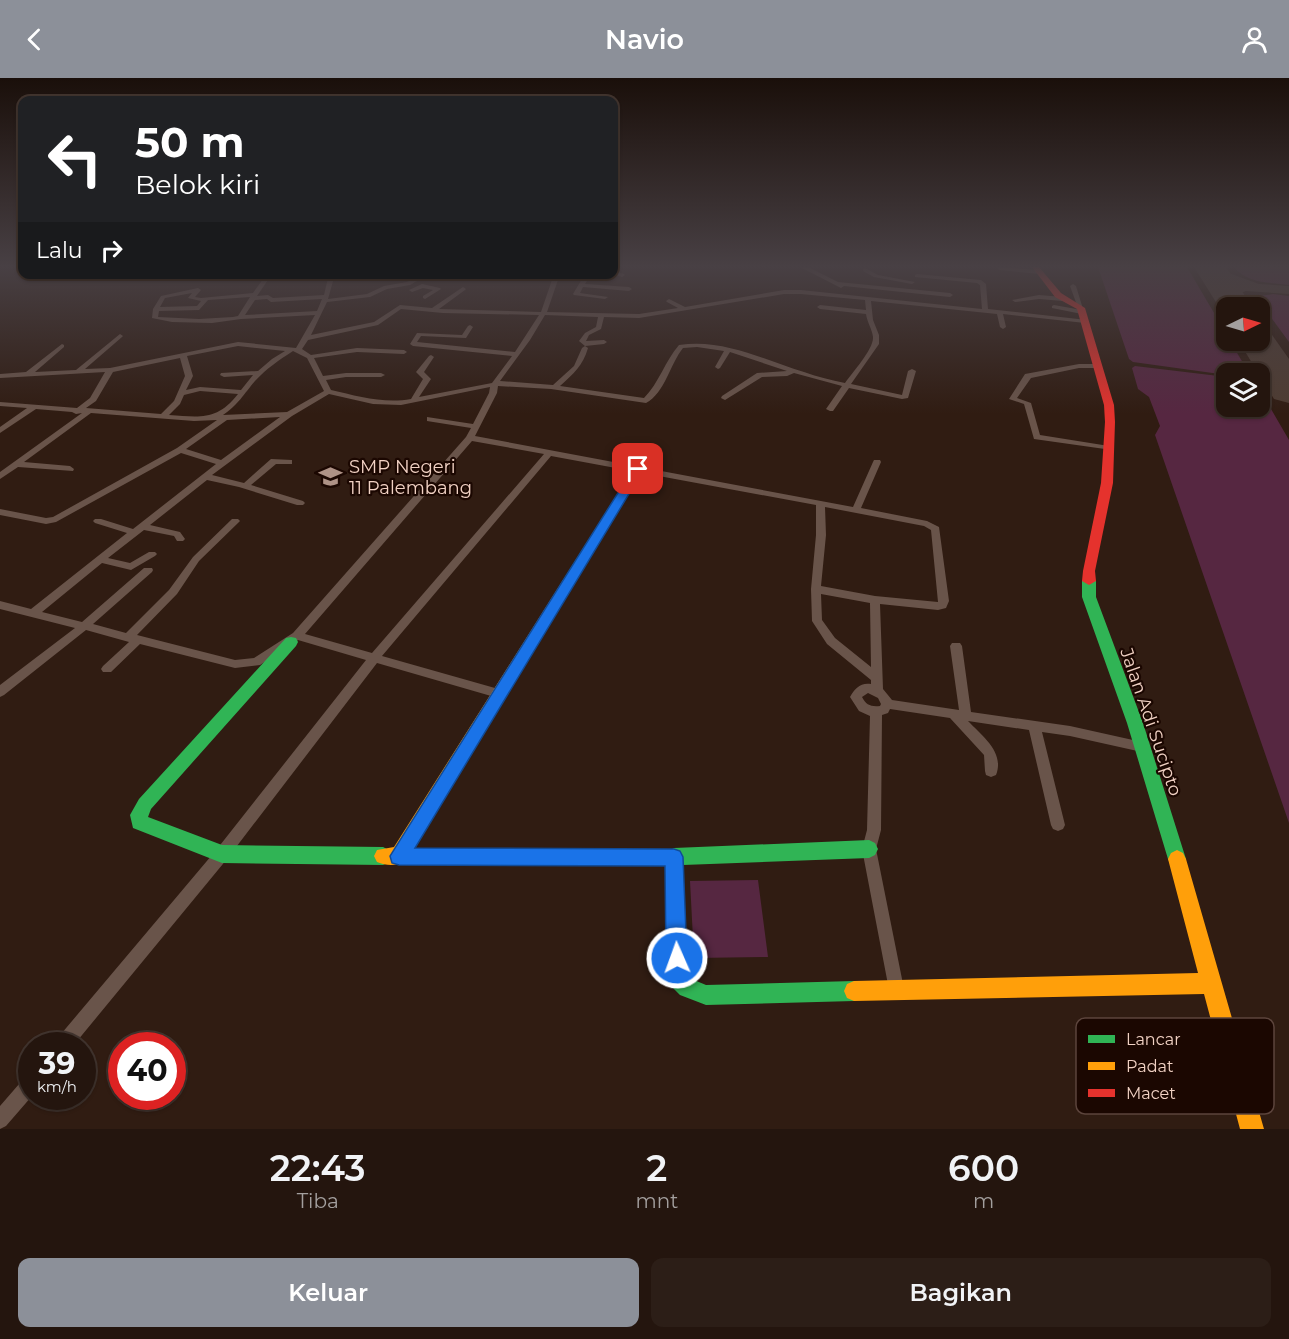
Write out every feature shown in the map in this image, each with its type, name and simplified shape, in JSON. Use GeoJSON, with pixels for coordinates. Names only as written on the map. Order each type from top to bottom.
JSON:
{"type":"FeatureCollection","features":[{"type":"Feature","properties":{"kind":"street"},"geometry":{"type":"LineString","coordinates":[[154,316],[157,319],[219,321],[259,316]]}},
{"type":"Feature","properties":{"kind":"street"},"geometry":{"type":"LineString","coordinates":[[212,418],[233,405],[259,373],[274,360],[295,349],[306,338],[317,316]]}},
{"type":"Feature","properties":{"kind":"street"},"geometry":{"type":"LineString","coordinates":[[306,338],[376,324],[387,316]]}},
{"type":"Feature","properties":{"kind":"street"},"geometry":{"type":"LineString","coordinates":[[542,316],[495,383],[494,393],[470,438],[294,639],[145,804],[139,815],[139,822],[222,854],[674,857],[869,849]]}},
{"type":"Feature","properties":{"kind":"street"},"geometry":{"type":"LineString","coordinates":[[601,316],[599,328],[587,334],[582,341],[585,344],[604,342]]}},
{"type":"Feature","properties":{"kind":"street"},"geometry":{"type":"LineString","coordinates":[[830,409],[876,344],[876,335],[870,316]]}},
{"type":"Feature","properties":{"kind":"street"},"geometry":{"type":"LineString","coordinates":[[1000,316],[1003,327]]}},
{"type":"Feature","properties":{"kind":"street","name":"Jalan Adi Sucipto"},"geometry":{"type":"LineString","coordinates":[[1083,316],[1109,405],[1107,483],[1089,571],[1089,597],[1142,747],[1172,842],[1220,1018]]}},
{"type":"Feature","properties":{"kind":"street"},"geometry":{"type":"LineString","coordinates":[[470,327],[464,337],[419,334],[413,344],[514,354]]}},
{"type":"Feature","properties":{"kind":"street"},"geometry":{"type":"LineString","coordinates":[[78,372],[120,336]]}},
{"type":"Feature","properties":{"kind":"street"},"geometry":{"type":"LineString","coordinates":[[0,376],[110,370],[238,344],[295,349],[310,357],[357,350],[404,352]]}},
{"type":"Feature","properties":{"kind":"street"},"geometry":{"type":"LineString","coordinates":[[33,613],[222,464],[289,414],[328,392],[373,402],[413,401],[495,383],[554,388],[646,401],[661,381],[674,353],[681,346],[710,345],[887,396],[905,396],[912,371]]}},
{"type":"Feature","properties":{"kind":"street"},"geometry":{"type":"LineString","coordinates":[[28,374],[62,346]]}},
{"type":"Feature","properties":{"kind":"street"},"geometry":{"type":"LineString","coordinates":[[554,388],[573,374],[580,365],[585,348]]}},
{"type":"Feature","properties":{"kind":"street"},"geometry":{"type":"LineString","coordinates":[[718,367],[728,350]]}},
{"type":"Feature","properties":{"kind":"street"},"geometry":{"type":"LineString","coordinates":[[164,416],[177,402],[189,376],[183,355]]}},
{"type":"Feature","properties":{"kind":"street"},"geometry":{"type":"LineString","coordinates":[[310,357],[328,392]]}},
{"type":"Feature","properties":{"kind":"street"},"geometry":{"type":"LineString","coordinates":[[413,401],[427,378],[420,372],[431,357]]}},
{"type":"Feature","properties":{"kind":"street"},"geometry":{"type":"LineString","coordinates":[[1098,366],[1079,366],[1028,376],[1013,399],[1027,404],[1037,437],[1109,448]]}},
{"type":"Feature","properties":{"kind":"street"},"geometry":{"type":"LineString","coordinates":[[76,412],[93,399],[110,370]]}},
{"type":"Feature","properties":{"kind":"street"},"geometry":{"type":"LineString","coordinates":[[725,398],[760,375],[787,374],[793,370]]}},
{"type":"Feature","properties":{"kind":"street"},"geometry":{"type":"LineString","coordinates":[[224,375],[259,373]]}},
{"type":"Feature","properties":{"kind":"street"},"geometry":{"type":"LineString","coordinates":[[320,379],[346,375],[381,375]]}},
{"type":"Feature","properties":{"kind":"street"},"geometry":{"type":"LineString","coordinates":[[182,393],[199,389],[243,392]]}},
{"type":"Feature","properties":{"kind":"street"},"geometry":{"type":"LineString","coordinates":[[0,404],[76,412],[212,418],[289,414]]}},
{"type":"Feature","properties":{"kind":"street"},"geometry":{"type":"LineString","coordinates":[[0,431],[33,408]]}},
{"type":"Feature","properties":{"kind":"street"},"geometry":{"type":"LineString","coordinates":[[0,476],[88,412]]}},
{"type":"Feature","properties":{"kind":"street"},"geometry":{"type":"LineString","coordinates":[[0,512],[46,521],[56,519],[180,450],[224,418]]}},
{"type":"Feature","properties":{"kind":"street"},"geometry":{"type":"LineString","coordinates":[[430,419],[476,427]]}},
{"type":"Feature","properties":{"kind":"street"},"geometry":{"type":"LineString","coordinates":[[470,438],[856,510],[927,524],[936,529],[944,601],[942,605],[874,600],[816,589]]}},
{"type":"Feature","properties":{"kind":"street"},"geometry":{"type":"LineString","coordinates":[[180,450],[222,464]]}},
{"type":"Feature","properties":{"kind":"street"},"geometry":{"type":"LineString","coordinates":[[74,1032],[222,854],[375,657],[550,452]]}},
{"type":"Feature","properties":{"kind":"street"},"geometry":{"type":"LineString","coordinates":[[246,485],[274,461],[289,462]]}},
{"type":"Feature","properties":{"kind":"street"},"geometry":{"type":"LineString","coordinates":[[856,510],[877,462]]}},
{"type":"Feature","properties":{"kind":"street"},"geometry":{"type":"LineString","coordinates":[[15,464],[70,469]]}},
{"type":"Feature","properties":{"kind":"street"},"geometry":{"type":"LineString","coordinates":[[399,856],[638,469]]}},
{"type":"Feature","properties":{"kind":"street"},"geometry":{"type":"LineString","coordinates":[[206,477],[228,479],[276,498],[300,503]]}},
{"type":"Feature","properties":{"kind":"street"},"geometry":{"type":"LineString","coordinates":[[820,504],[821,535],[816,589],[817,621],[831,641],[877,684],[885,696],[887,704],[884,710],[876,712],[866,710],[859,704],[856,697],[860,691],[877,684]]}},
{"type":"Feature","properties":{"kind":"street"},"geometry":{"type":"LineString","coordinates":[[98,521],[140,530],[177,534],[180,539]]}},
{"type":"Feature","properties":{"kind":"street"},"geometry":{"type":"LineString","coordinates":[[107,669],[173,592],[196,559],[235,521]]}},
{"type":"Feature","properties":{"kind":"street"},"geometry":{"type":"LineString","coordinates":[[101,560],[126,567],[135,566],[152,554]]}},
{"type":"Feature","properties":{"kind":"street"},"geometry":{"type":"LineString","coordinates":[[0,692],[84,626],[148,570]]}},
{"type":"Feature","properties":{"kind":"street"},"geometry":{"type":"LineString","coordinates":[[874,600],[877,684]]}},
{"type":"Feature","properties":{"kind":"street"},"geometry":{"type":"LineString","coordinates":[[0,605],[244,664],[256,662],[294,639],[375,657],[498,693]]}},
{"type":"Feature","properties":{"kind":"street"},"geometry":{"type":"LineString","coordinates":[[956,646],[960,715],[990,753],[992,771]]}},
{"type":"Feature","properties":{"kind":"street"},"geometry":{"type":"LineString","coordinates":[[887,704],[1034,726],[1142,747]]}},
{"type":"Feature","properties":{"kind":"street"},"geometry":{"type":"LineString","coordinates":[[876,712],[874,830],[869,849],[896,989]]}},
{"type":"Feature","properties":{"kind":"street"},"geometry":{"type":"LineString","coordinates":[[1034,726],[1058,825]]}},
{"type":"Feature","properties":{"kind":"street"},"geometry":{"type":"LineString","coordinates":[[674,857],[677,978],[687,988],[706,995],[1210,983]]}},
{"type":"Feature","properties":{"kind":"street"},"geometry":{"type":"LineString","coordinates":[[0,1120],[18,1099]]}},
{"type":"Feature","properties":{"kind":"street","name":"Jalan Adi Sucipto"},"geometry":{"type":"LineString","coordinates":[[1248,1114],[1252,1129]]}},
{"type":"Feature","properties":{"kind":"shaded area"},"geometry":{"type":"Polygon","coordinates":[[[1115,316],[1216,316],[1216,351],[1236,351],[1243,363],[1216,363],[1216,373],[1133,362],[1129,359],[1115,316]]]}},
{"type":"Feature","properties":{"kind":"shaded area"},"geometry":{"type":"Polygon","coordinates":[[[1270,316],[1289,316],[1289,342],[1270,316]]]}},
{"type":"Feature","properties":{"kind":"shaded area"},"geometry":{"type":"Polygon","coordinates":[[[1135,366],[1216,376],[1216,417],[1270,417],[1270,407],[1289,440],[1289,823],[1155,435],[1160,426],[1149,397],[1138,389],[1132,368],[1135,366]]]}},
{"type":"Feature","properties":{"kind":"shaded area"},"geometry":{"type":"Polygon","coordinates":[[[758,880],[768,957],[694,958],[690,881],[758,880]]]}},
{"type":"Feature","properties":{"kind":"taxiway"},"geometry":{"type":"LineString","coordinates":[[1272,364],[1289,374]]}},
{"type":"Feature","properties":{"kind":"runway"},"geometry":{"type":"LineString","coordinates":[[1264,351],[1289,390]]}},
{"type":"Feature","properties":{"kind":"traffic: fast"},"geometry":{"type":"LineString","coordinates":[[568,583],[638,469]]}},
{"type":"Feature","properties":{"kind":"traffic: fast"},"geometry":{"type":"LineString","coordinates":[[1089,581],[1089,597],[1135,723],[1177,859]]}},
{"type":"Feature","properties":{"kind":"traffic: fast"},"geometry":{"type":"LineString","coordinates":[[291,642],[145,804],[139,815],[139,822],[222,854],[383,856]]}},
{"type":"Feature","properties":{"kind":"traffic: fast"},"geometry":{"type":"LineString","coordinates":[[854,991],[706,995],[687,988],[677,978],[674,857],[869,849]]}},
{"type":"Feature","properties":{"kind":"traffic: slow"},"geometry":{"type":"LineString","coordinates":[[383,856],[399,856],[568,583]]}},
{"type":"Feature","properties":{"kind":"traffic: slow"},"geometry":{"type":"LineString","coordinates":[[1177,859],[1221,1018]]}},
{"type":"Feature","properties":{"kind":"traffic: slow"},"geometry":{"type":"LineString","coordinates":[[854,991],[1210,983]]}},
{"type":"Feature","properties":{"kind":"traffic: slow"},"geometry":{"type":"LineString","coordinates":[[1248,1114],[1252,1129]]}},
{"type":"Feature","properties":{"kind":"traffic: jam"},"geometry":{"type":"LineString","coordinates":[[1083,316],[1109,405],[1110,422],[1107,483],[1089,571],[1089,581]]}},
{"type":"Feature","properties":{"kind":"place","name":"SMP Negeri 11 Palembang"},"geometry":{"type":"Point","coordinates":[331,477]}},
{"type":"Feature","properties":{"kind":"route"},"geometry":{"type":"LineString","coordinates":[[638,469],[399,856],[674,857],[677,958]]}}]}
